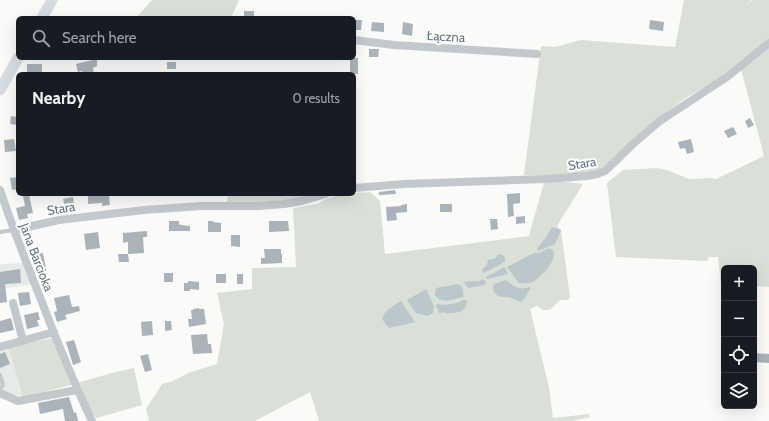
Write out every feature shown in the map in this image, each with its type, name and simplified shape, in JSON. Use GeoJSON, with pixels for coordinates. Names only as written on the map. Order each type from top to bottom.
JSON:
{"type":"FeatureCollection","features":[{"type":"Feature","properties":{"kind":"street"},"geometry":{"type":"LineString","coordinates":[[43,16],[52,0]]}},
{"type":"Feature","properties":{"kind":"street","name":"Łączna"},"geometry":{"type":"LineString","coordinates":[[356,40],[401,45],[537,54]]}},
{"type":"Feature","properties":{"kind":"street","name":"Stara"},"geometry":{"type":"LineString","coordinates":[[356,188],[404,184],[584,177],[597,174],[605,171],[634,143],[660,121],[727,77],[769,43]]}},
{"type":"Feature","properties":{"kind":"street"},"geometry":{"type":"LineString","coordinates":[[0,90],[17,60]]}},
{"type":"Feature","properties":{"kind":"street","name":"Jana Barcioka"},"geometry":{"type":"LineString","coordinates":[[0,190],[14,230],[77,390],[92,421]]}},
{"type":"Feature","properties":{"kind":"street","name":"Stara"},"geometry":{"type":"LineString","coordinates":[[14,230],[59,220],[144,210],[201,206],[258,206],[284,204],[319,196]]}},
{"type":"Feature","properties":{"kind":"street"},"geometry":{"type":"LineString","coordinates":[[13,303],[22,341]]}},
{"type":"Feature","properties":{"kind":"street"},"geometry":{"type":"LineString","coordinates":[[0,347],[54,332]]}},
{"type":"Feature","properties":{"kind":"street"},"geometry":{"type":"LineString","coordinates":[[0,393],[18,401],[77,390]]}},
{"type":"Feature","properties":{"kind":"lane"},"geometry":{"type":"LineString","coordinates":[[0,232],[14,230]]}},
{"type":"Feature","properties":{"kind":"lane"},"geometry":{"type":"LineString","coordinates":[[0,376],[3,385],[0,389]]}},
{"type":"Feature","properties":{"kind":"shaded area"},"geometry":{"type":"Polygon","coordinates":[[[152,0],[239,0],[232,16],[138,16],[152,0]]]}},
{"type":"Feature","properties":{"kind":"shaded area"},"geometry":{"type":"Polygon","coordinates":[[[684,0],[751,0],[746,6],[752,0],[769,0],[769,41],[724,76],[687,97],[664,114],[603,168],[580,177],[524,175],[541,46],[555,47],[581,40],[675,47],[684,0]]]}},
{"type":"Feature","properties":{"kind":"shaded area"},"geometry":{"type":"Polygon","coordinates":[[[769,46],[769,287],[757,286],[757,265],[721,265],[721,285],[718,257],[709,257],[707,261],[616,257],[607,183],[623,170],[657,168],[667,170],[689,179],[716,179],[764,156],[741,69],[769,46]]]}},
{"type":"Feature","properties":{"kind":"shaded area"},"geometry":{"type":"Polygon","coordinates":[[[545,179],[583,184],[557,226],[561,230],[570,297],[568,300],[560,300],[550,310],[543,310],[537,306],[530,309],[549,387],[553,418],[589,414],[590,417],[572,421],[319,421],[310,392],[255,421],[149,421],[146,409],[162,384],[173,381],[188,373],[217,364],[224,324],[217,293],[252,289],[252,268],[296,267],[293,208],[318,204],[326,199],[336,196],[356,196],[356,193],[370,192],[380,201],[385,254],[529,236],[545,179]]]}},
{"type":"Feature","properties":{"kind":"shaded area"},"geometry":{"type":"Polygon","coordinates":[[[228,196],[311,196],[302,199],[227,204],[228,196]]]}},
{"type":"Feature","properties":{"kind":"shaded area"},"geometry":{"type":"Polygon","coordinates":[[[552,227],[561,230],[555,244],[538,251],[537,249],[552,227]]]}},
{"type":"Feature","properties":{"kind":"shaded area"},"geometry":{"type":"Polygon","coordinates":[[[549,248],[553,250],[553,260],[541,276],[532,282],[519,283],[507,267],[534,253],[539,253],[549,248]]]}},
{"type":"Feature","properties":{"kind":"shaded area"},"geometry":{"type":"Polygon","coordinates":[[[499,254],[503,255],[505,261],[483,273],[482,270],[487,265],[488,260],[494,259],[499,254]]]}},
{"type":"Feature","properties":{"kind":"shaded area"},"geometry":{"type":"Polygon","coordinates":[[[23,263],[32,284],[0,289],[0,264],[23,263]]]}},
{"type":"Feature","properties":{"kind":"shaded area"},"geometry":{"type":"Polygon","coordinates":[[[505,267],[508,274],[487,279],[486,277],[505,267]]]}},
{"type":"Feature","properties":{"kind":"shaded area"},"geometry":{"type":"Polygon","coordinates":[[[482,279],[486,283],[484,285],[468,288],[464,282],[480,281],[482,279]]]}},
{"type":"Feature","properties":{"kind":"shaded area"},"geometry":{"type":"Polygon","coordinates":[[[506,280],[518,288],[531,287],[521,302],[509,297],[503,297],[495,294],[493,286],[496,283],[506,280]]]}},
{"type":"Feature","properties":{"kind":"shaded area"},"geometry":{"type":"Polygon","coordinates":[[[459,284],[463,290],[463,297],[445,301],[441,300],[435,295],[436,288],[459,284]]]}},
{"type":"Feature","properties":{"kind":"shaded area"},"geometry":{"type":"Polygon","coordinates":[[[426,289],[434,306],[433,313],[428,316],[416,313],[407,300],[426,289]]]}},
{"type":"Feature","properties":{"kind":"shaded area"},"geometry":{"type":"Polygon","coordinates":[[[463,300],[467,301],[462,311],[454,313],[442,312],[439,314],[436,306],[437,304],[443,305],[458,303],[463,300]]]}},
{"type":"Feature","properties":{"kind":"shaded area"},"geometry":{"type":"Polygon","coordinates":[[[401,301],[415,322],[389,328],[382,319],[383,316],[390,308],[401,301]]]}},
{"type":"Feature","properties":{"kind":"shaded area"},"geometry":{"type":"Polygon","coordinates":[[[52,338],[71,385],[23,397],[8,347],[52,338]]]}},
{"type":"Feature","properties":{"kind":"shaded area"},"geometry":{"type":"Polygon","coordinates":[[[8,347],[23,397],[0,392],[0,349],[8,347]]]}},
{"type":"Feature","properties":{"kind":"shaded area"},"geometry":{"type":"Polygon","coordinates":[[[134,368],[142,405],[97,418],[93,415],[77,383],[134,368]]]}},
{"type":"Feature","properties":{"kind":"building"},"geometry":{"type":"Polygon","coordinates":[[[244,11],[254,11],[254,16],[244,16],[244,11]]]}},
{"type":"Feature","properties":{"kind":"building"},"geometry":{"type":"Polygon","coordinates":[[[356,20],[362,20],[361,30],[356,30],[356,20]]]}},
{"type":"Feature","properties":{"kind":"building"},"geometry":{"type":"Polygon","coordinates":[[[650,20],[664,22],[663,31],[649,29],[650,20]]]}},
{"type":"Feature","properties":{"kind":"building"},"geometry":{"type":"Polygon","coordinates":[[[372,22],[384,23],[384,32],[371,31],[372,22]]]}},
{"type":"Feature","properties":{"kind":"building"},"geometry":{"type":"Polygon","coordinates":[[[403,22],[413,24],[412,36],[402,34],[403,22]]]}},
{"type":"Feature","properties":{"kind":"building"},"geometry":{"type":"Polygon","coordinates":[[[369,49],[379,49],[378,57],[369,57],[369,49]]]}},
{"type":"Feature","properties":{"kind":"building"},"geometry":{"type":"Polygon","coordinates":[[[356,58],[358,58],[358,74],[356,74],[356,72],[350,72],[350,60],[356,60],[356,58]]]}},
{"type":"Feature","properties":{"kind":"building"},"geometry":{"type":"Polygon","coordinates":[[[97,60],[97,66],[93,68],[94,72],[78,72],[76,64],[97,60]]]}},
{"type":"Feature","properties":{"kind":"building"},"geometry":{"type":"Polygon","coordinates":[[[167,62],[176,62],[176,69],[167,69],[167,62]]]}},
{"type":"Feature","properties":{"kind":"building"},"geometry":{"type":"Polygon","coordinates":[[[27,64],[42,64],[42,72],[27,72],[27,64]]]}},
{"type":"Feature","properties":{"kind":"building"},"geometry":{"type":"Polygon","coordinates":[[[11,116],[16,117],[16,125],[10,124],[11,116]]]}},
{"type":"Feature","properties":{"kind":"building"},"geometry":{"type":"Polygon","coordinates":[[[750,118],[754,125],[748,128],[745,121],[750,118]]]}},
{"type":"Feature","properties":{"kind":"building"},"geometry":{"type":"Polygon","coordinates":[[[733,127],[737,134],[728,138],[724,131],[733,127]]]}},
{"type":"Feature","properties":{"kind":"building"},"geometry":{"type":"Polygon","coordinates":[[[14,139],[16,151],[5,152],[4,140],[14,139]]]}},
{"type":"Feature","properties":{"kind":"building"},"geometry":{"type":"Polygon","coordinates":[[[691,139],[694,152],[687,154],[685,148],[680,149],[678,142],[691,139]]]}},
{"type":"Feature","properties":{"kind":"building"},"geometry":{"type":"Polygon","coordinates":[[[16,177],[16,189],[12,190],[10,178],[16,177]]]}},
{"type":"Feature","properties":{"kind":"building"},"geometry":{"type":"Polygon","coordinates":[[[395,190],[396,194],[379,195],[379,192],[395,190]]]}},
{"type":"Feature","properties":{"kind":"building"},"geometry":{"type":"Polygon","coordinates":[[[520,193],[520,203],[513,204],[514,216],[508,217],[507,194],[520,193]]]}},
{"type":"Feature","properties":{"kind":"building"},"geometry":{"type":"Polygon","coordinates":[[[23,196],[29,196],[33,213],[27,214],[28,218],[19,220],[16,208],[25,206],[23,196]]]}},
{"type":"Feature","properties":{"kind":"building"},"geometry":{"type":"Polygon","coordinates":[[[88,196],[109,196],[110,205],[102,206],[102,203],[88,204],[88,196]]]}},
{"type":"Feature","properties":{"kind":"building"},"geometry":{"type":"Polygon","coordinates":[[[73,197],[74,206],[65,208],[63,199],[73,197]]]}},
{"type":"Feature","properties":{"kind":"building"},"geometry":{"type":"Polygon","coordinates":[[[407,204],[407,212],[396,213],[397,220],[387,221],[386,207],[407,204]]]}},
{"type":"Feature","properties":{"kind":"building"},"geometry":{"type":"Polygon","coordinates":[[[440,204],[452,204],[452,212],[440,212],[440,204]]]}},
{"type":"Feature","properties":{"kind":"building"},"geometry":{"type":"Polygon","coordinates":[[[525,216],[525,223],[516,224],[516,217],[525,216]]]}},
{"type":"Feature","properties":{"kind":"building"},"geometry":{"type":"Polygon","coordinates":[[[490,219],[497,219],[498,229],[491,230],[490,219]]]}},
{"type":"Feature","properties":{"kind":"building"},"geometry":{"type":"Polygon","coordinates":[[[169,221],[179,221],[179,225],[190,226],[190,231],[169,231],[169,221]]]}},
{"type":"Feature","properties":{"kind":"building"},"geometry":{"type":"Polygon","coordinates":[[[208,221],[221,223],[221,232],[208,232],[208,221]]]}},
{"type":"Feature","properties":{"kind":"building"},"geometry":{"type":"Polygon","coordinates":[[[269,221],[288,221],[289,231],[269,232],[269,221]]]}},
{"type":"Feature","properties":{"kind":"building"},"geometry":{"type":"Polygon","coordinates":[[[147,231],[147,237],[143,237],[144,253],[128,254],[128,242],[123,243],[123,233],[147,231]]]}},
{"type":"Feature","properties":{"kind":"building"},"geometry":{"type":"Polygon","coordinates":[[[98,232],[100,248],[86,250],[84,234],[98,232]]]}},
{"type":"Feature","properties":{"kind":"building"},"geometry":{"type":"Polygon","coordinates":[[[231,235],[240,235],[240,247],[231,246],[231,235]]]}},
{"type":"Feature","properties":{"kind":"building"},"geometry":{"type":"Polygon","coordinates":[[[264,249],[281,249],[282,263],[261,264],[261,258],[265,258],[264,249]]]}},
{"type":"Feature","properties":{"kind":"building"},"geometry":{"type":"Polygon","coordinates":[[[43,253],[46,269],[38,271],[34,254],[43,253]]]}},
{"type":"Feature","properties":{"kind":"building"},"geometry":{"type":"Polygon","coordinates":[[[118,254],[128,254],[129,262],[119,262],[118,254]]]}},
{"type":"Feature","properties":{"kind":"building"},"geometry":{"type":"Polygon","coordinates":[[[20,269],[21,283],[5,284],[7,302],[0,303],[0,272],[20,269]]]}},
{"type":"Feature","properties":{"kind":"building"},"geometry":{"type":"Polygon","coordinates":[[[164,273],[173,273],[173,282],[164,282],[164,273]]]}},
{"type":"Feature","properties":{"kind":"building"},"geometry":{"type":"Polygon","coordinates":[[[216,274],[226,274],[226,283],[216,283],[216,274]]]}},
{"type":"Feature","properties":{"kind":"building"},"geometry":{"type":"Polygon","coordinates":[[[237,274],[243,274],[243,284],[237,284],[237,274]]]}},
{"type":"Feature","properties":{"kind":"building"},"geometry":{"type":"Polygon","coordinates":[[[188,281],[199,282],[199,290],[190,289],[190,291],[184,291],[184,283],[188,283],[188,281]]]}},
{"type":"Feature","properties":{"kind":"building"},"geometry":{"type":"Polygon","coordinates":[[[29,292],[31,304],[20,306],[18,293],[29,292]]]}},
{"type":"Feature","properties":{"kind":"building"},"geometry":{"type":"Polygon","coordinates":[[[69,295],[72,307],[79,306],[80,311],[65,315],[67,319],[57,322],[54,312],[57,311],[54,298],[69,295]]]}},
{"type":"Feature","properties":{"kind":"building"},"geometry":{"type":"Polygon","coordinates":[[[199,308],[204,309],[206,324],[189,327],[188,319],[192,319],[191,310],[199,308]]]}},
{"type":"Feature","properties":{"kind":"building"},"geometry":{"type":"Polygon","coordinates":[[[38,312],[40,320],[37,320],[39,326],[27,329],[24,315],[38,312]]]}},
{"type":"Feature","properties":{"kind":"building"},"geometry":{"type":"Polygon","coordinates":[[[11,318],[14,330],[0,333],[0,321],[11,318]]]}},
{"type":"Feature","properties":{"kind":"building"},"geometry":{"type":"Polygon","coordinates":[[[152,321],[153,335],[142,336],[141,322],[152,321]]]}},
{"type":"Feature","properties":{"kind":"building"},"geometry":{"type":"Polygon","coordinates":[[[165,321],[171,321],[172,330],[165,331],[165,321]]]}},
{"type":"Feature","properties":{"kind":"building"},"geometry":{"type":"Polygon","coordinates":[[[207,334],[208,344],[211,344],[212,353],[193,354],[191,335],[207,334]]]}},
{"type":"Feature","properties":{"kind":"building"},"geometry":{"type":"Polygon","coordinates":[[[74,340],[81,362],[73,365],[66,342],[74,340]]]}},
{"type":"Feature","properties":{"kind":"building"},"geometry":{"type":"Polygon","coordinates":[[[5,352],[10,364],[0,368],[0,354],[5,352]]]}},
{"type":"Feature","properties":{"kind":"building"},"geometry":{"type":"Polygon","coordinates":[[[757,353],[769,354],[769,363],[757,362],[757,353]]]}},
{"type":"Feature","properties":{"kind":"building"},"geometry":{"type":"Polygon","coordinates":[[[148,354],[152,370],[145,372],[140,356],[148,354]]]}},
{"type":"Feature","properties":{"kind":"building"},"geometry":{"type":"Polygon","coordinates":[[[69,397],[74,413],[76,412],[78,421],[65,421],[63,409],[40,414],[38,403],[69,397]]]}}]}
